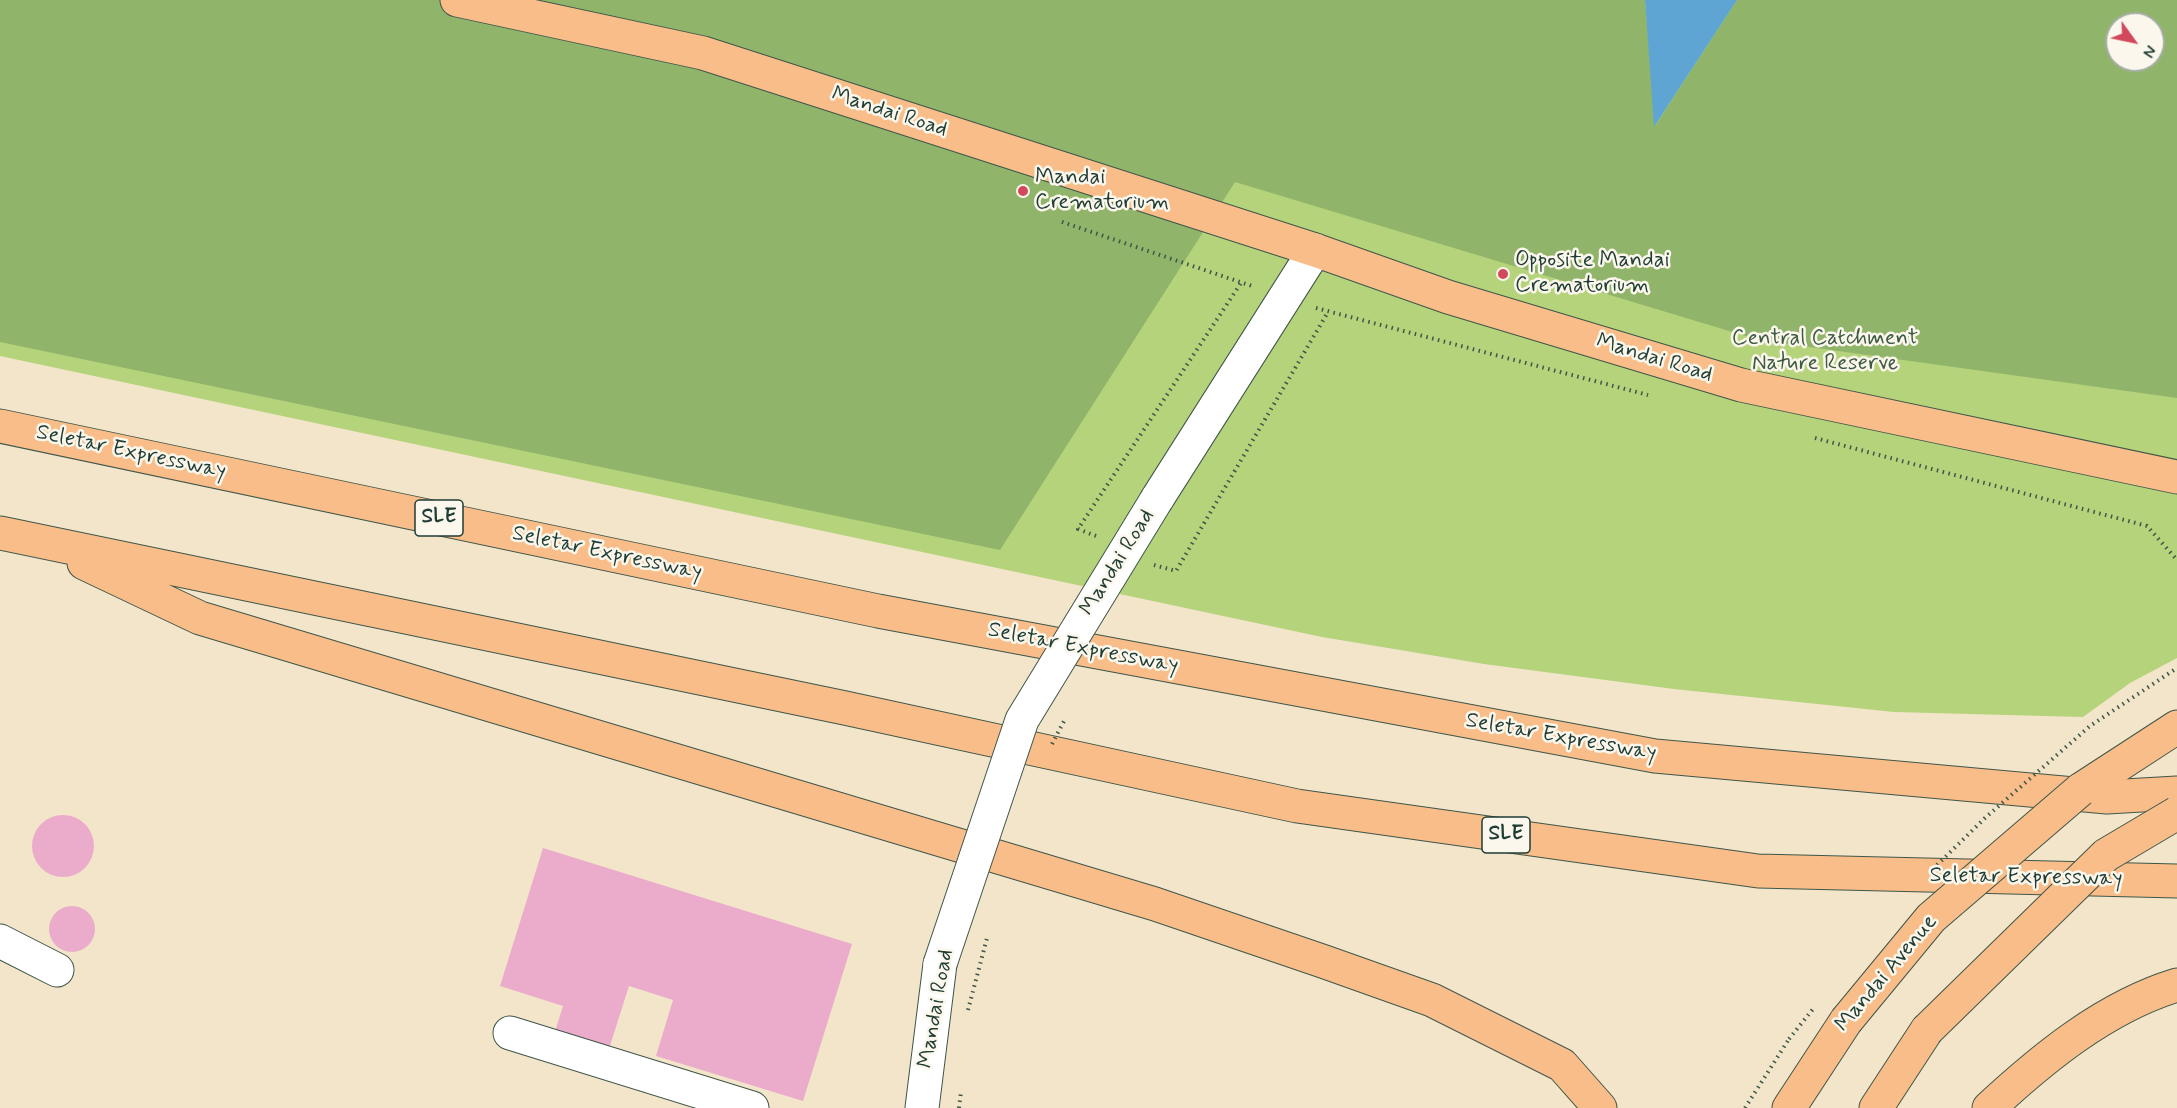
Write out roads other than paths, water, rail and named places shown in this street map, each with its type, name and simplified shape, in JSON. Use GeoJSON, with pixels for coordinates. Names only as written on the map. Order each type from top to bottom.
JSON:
{"type":"FeatureCollection","features":[{"type":"Feature","properties":{"kind":"main road","name":"Mandai Road"},"geometry":{"type":"LineString","coordinates":[[457,0],[703,53],[1315,250],[1448,297],[1742,385],[2176,477]]}},
{"type":"Feature","properties":{"kind":"main road","name":"Seletar Expressway"},"geometry":{"type":"LineString","coordinates":[[0,426],[878,611],[1655,756],[2107,797],[2177,794]]}},
{"type":"Feature","properties":{"kind":"main road","name":"Seletar Expressway"},"geometry":{"type":"LineString","coordinates":[[0,533],[845,708],[1297,806],[1758,871],[2177,881]]}},
{"type":"Feature","properties":{"kind":"main road"},"geometry":{"type":"LineString","coordinates":[[36,541],[201,618],[1155,904],[1432,1000],[1562,1065],[1600,1108]]}},
{"type":"Feature","properties":{"kind":"main road","name":"Mandai Avenue"},"geometry":{"type":"LineString","coordinates":[[1789,1108],[1846,1021],[1931,918],[2080,790],[2177,727]]}},
{"type":"Feature","properties":{"kind":"main road"},"geometry":{"type":"LineString","coordinates":[[1876,1108],[1927,1030],[2106,855],[2177,813]]}},
{"type":"Feature","properties":{"kind":"main road"},"geometry":{"type":"LineString","coordinates":[[1989,1108],[2035,1065],[2084,1031],[2150,993],[2177,986]]}},
{"type":"Feature","properties":{"kind":"street","name":"Mandai Road"},"geometry":{"type":"LineString","coordinates":[[922,1108],[940,964],[1022,720],[1157,499],[1315,250]]}},
{"type":"Feature","properties":{"kind":"street"},"geometry":{"type":"LineString","coordinates":[[0,941],[57,970]]}},
{"type":"Feature","properties":{"kind":"street"},"geometry":{"type":"LineString","coordinates":[[510,1033],[752,1108]]}},
{"type":"Feature","properties":{"kind":"water"},"geometry":{"type":"Polygon","coordinates":[[[1645,0],[1737,0],[1654,127],[1645,0]]]}},
{"type":"Feature","properties":{"kind":"place","name":"Mandai Crematorium"},"geometry":{"type":"Point","coordinates":[1023,191]}},
{"type":"Feature","properties":{"kind":"place","name":"Opposite Mandai Crematorium"},"geometry":{"type":"Point","coordinates":[1503,274]}},
{"type":"Feature","properties":{"kind":"park label","name":"Central Catchment Nature Reserve"},"geometry":{"type":"Point","coordinates":[1825,352]}}]}
